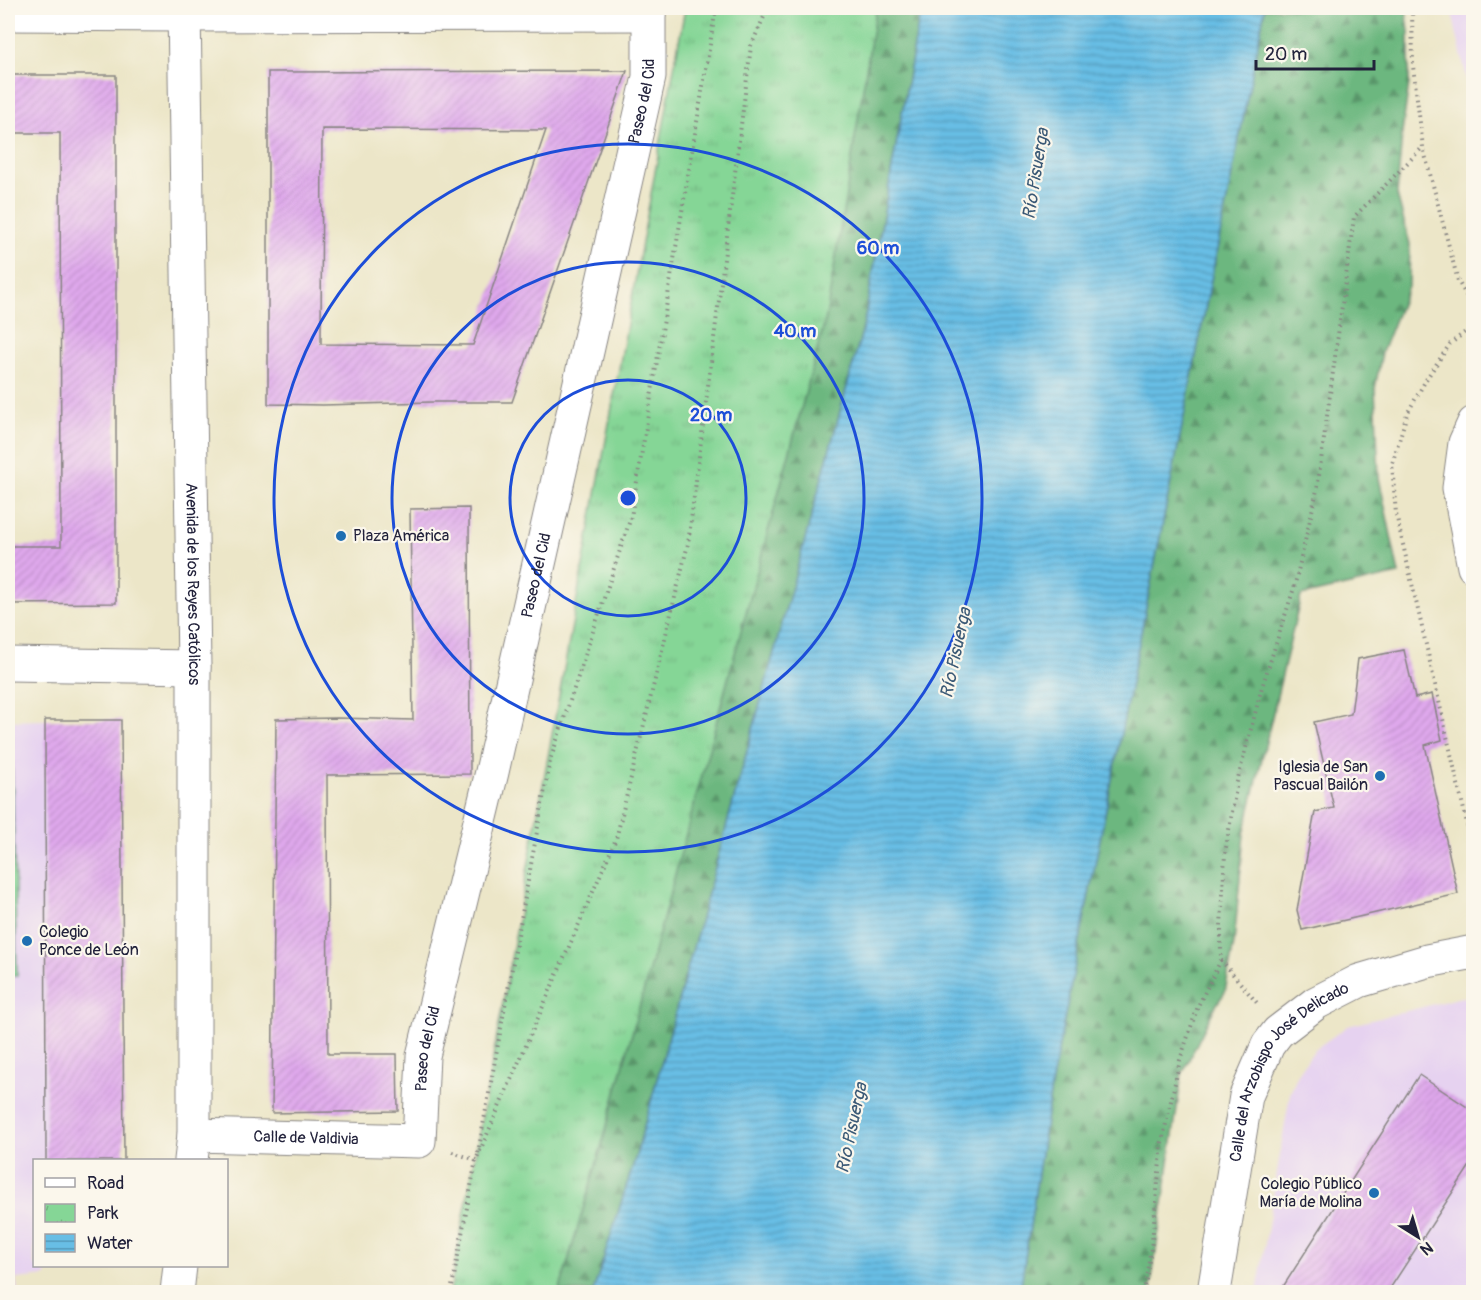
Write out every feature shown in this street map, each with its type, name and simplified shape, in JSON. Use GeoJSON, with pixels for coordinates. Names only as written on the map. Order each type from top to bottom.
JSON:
{"type":"FeatureCollection","features":[{"type":"Feature","properties":{"kind":"street"},"geometry":{"type":"LineString","coordinates":[[8,14],[184,11],[649,11]]}},
{"type":"Feature","properties":{"kind":"street","name":"Avenida de los Reyes Católicos"},"geometry":{"type":"LineString","coordinates":[[184,11],[194,667],[192,1148]]}},
{"type":"Feature","properties":{"kind":"street","name":"Paseo del Cid"},"geometry":{"type":"LineString","coordinates":[[419,1141],[423,1056],[492,772],[649,77],[649,11]]}},
{"type":"Feature","properties":{"kind":"street"},"geometry":{"type":"LineString","coordinates":[[1469,433],[1458,488],[1473,567]]}},
{"type":"Feature","properties":{"kind":"street"},"geometry":{"type":"LineString","coordinates":[[8,663],[194,667]]}},
{"type":"Feature","properties":{"kind":"street","name":"Calle del Arzobispo José Delicado"},"geometry":{"type":"LineString","coordinates":[[1214,1293],[1246,1096],[1268,1045],[1278,1032],[1316,1002],[1359,981],[1427,961],[1473,952]]}},
{"type":"Feature","properties":{"kind":"street","name":"Calle de Valdivia"},"geometry":{"type":"LineString","coordinates":[[192,1148],[419,1141]]}},
{"type":"Feature","properties":{"kind":"street"},"geometry":{"type":"LineString","coordinates":[[177,1293],[180,1267]]}},
{"type":"Feature","properties":{"kind":"path"},"geometry":{"type":"LineString","coordinates":[[476,1160],[616,839],[688,544],[751,46],[768,8],[649,11]]}},
{"type":"Feature","properties":{"kind":"path"},"geometry":{"type":"LineString","coordinates":[[1412,8],[1413,66],[1423,147],[1458,281],[1473,309]]}},
{"type":"Feature","properties":{"kind":"path"},"geometry":{"type":"LineString","coordinates":[[451,1293],[550,761],[631,516],[716,9]]}},
{"type":"Feature","properties":{"kind":"path"},"geometry":{"type":"LineString","coordinates":[[1144,1293],[1162,1142],[1180,1060],[1198,1006],[1221,960],[1225,854],[1237,782],[1262,687],[1294,588],[1317,490],[1354,217],[1423,147]]}},
{"type":"Feature","properties":{"kind":"path"},"geometry":{"type":"LineString","coordinates":[[1473,325],[1450,344],[1427,378],[1407,414],[1392,464],[1396,514],[1473,854]]}},
{"type":"Feature","properties":{"kind":"path"},"geometry":{"type":"LineString","coordinates":[[1221,960],[1251,995]]}},
{"type":"Feature","properties":{"kind":"shaded area"},"geometry":{"type":"Polygon","coordinates":[[[1451,8],[1473,8],[1473,108],[1451,8]]]}},
{"type":"Feature","properties":{"kind":"shaded area","name":"Colegio Ponce de León"},"geometry":{"type":"Polygon","coordinates":[[[45,720],[46,1159],[33,1159],[33,1267],[46,1267],[46,1276],[16,1279],[18,1292],[8,1292],[8,721],[45,720]]]}},
{"type":"Feature","properties":{"kind":"shaded area","name":"Colegio Público María de Molina"},"geometry":{"type":"Polygon","coordinates":[[[1462,997],[1473,999],[1473,1292],[1257,1292],[1290,1094],[1298,1074],[1315,1049],[1348,1026],[1462,997]]]}},
{"type":"Feature","properties":{"kind":"green space"},"geometry":{"type":"Polygon","coordinates":[[[685,8],[876,8],[826,317],[602,1144],[559,1292],[450,1292],[685,8]]]}},
{"type":"Feature","properties":{"kind":"green space"},"geometry":{"type":"Polygon","coordinates":[[[876,8],[921,8],[863,328],[636,1156],[593,1292],[559,1292],[602,1144],[826,317],[876,8]]]}},
{"type":"Feature","properties":{"kind":"green space"},"geometry":{"type":"Polygon","coordinates":[[[1265,8],[1406,8],[1409,32],[1409,83],[1397,195],[1410,244],[1409,284],[1382,352],[1375,388],[1379,478],[1399,574],[1301,596],[1244,834],[1234,943],[1225,992],[1215,1007],[1182,1074],[1150,1292],[1020,1292],[1052,1081],[1265,8]]]}},
{"type":"Feature","properties":{"kind":"green space"},"geometry":{"type":"Polygon","coordinates":[[[8,721],[11,721],[17,976],[8,976],[8,721]]]}},
{"type":"Feature","properties":{"kind":"water","name":"Río Pisuerga"},"geometry":{"type":"Polygon","coordinates":[[[921,8],[1265,8],[1052,1081],[1020,1292],[593,1292],[636,1156],[863,328],[921,8]]]}},
{"type":"Feature","properties":{"kind":"building"},"geometry":{"type":"Polygon","coordinates":[[[627,71],[512,402],[268,404],[268,72],[627,71]],[[322,129],[321,344],[473,345],[546,130],[322,129]]]}},
{"type":"Feature","properties":{"kind":"building"},"geometry":{"type":"Polygon","coordinates":[[[8,75],[116,75],[116,603],[8,604],[8,546],[61,546],[60,133],[8,133],[8,75]]]}},
{"type":"Feature","properties":{"kind":"building"},"geometry":{"type":"Polygon","coordinates":[[[469,508],[470,774],[327,775],[328,1054],[397,1054],[398,1111],[272,1113],[276,719],[413,720],[410,509],[469,508]]]}},
{"type":"Feature","properties":{"kind":"building","name":"Iglesia de San Pascual Bailón"},"geometry":{"type":"Polygon","coordinates":[[[1404,650],[1415,698],[1432,694],[1442,740],[1425,745],[1458,894],[1302,930],[1297,910],[1315,812],[1334,808],[1314,722],[1351,714],[1358,659],[1404,650]]]}},
{"type":"Feature","properties":{"kind":"building"},"geometry":{"type":"Polygon","coordinates":[[[45,720],[121,720],[124,1159],[46,1159],[45,720]]]}},
{"type":"Feature","properties":{"kind":"building"},"geometry":{"type":"Polygon","coordinates":[[[1419,1075],[1473,1111],[1473,1161],[1387,1293],[1279,1293],[1419,1075]]]}},
{"type":"Feature","properties":{"kind":"place","name":"Plaza América"},"geometry":{"type":"Point","coordinates":[341,536]}},
{"type":"Feature","properties":{"kind":"place","name":"Iglesia de San Pascual Bailón"},"geometry":{"type":"Point","coordinates":[1380,776]}},
{"type":"Feature","properties":{"kind":"place","name":"Colegio Ponce de León"},"geometry":{"type":"Point","coordinates":[27,941]}},
{"type":"Feature","properties":{"kind":"place","name":"Colegio Público María de Molina"},"geometry":{"type":"Point","coordinates":[1374,1193]}}]}
